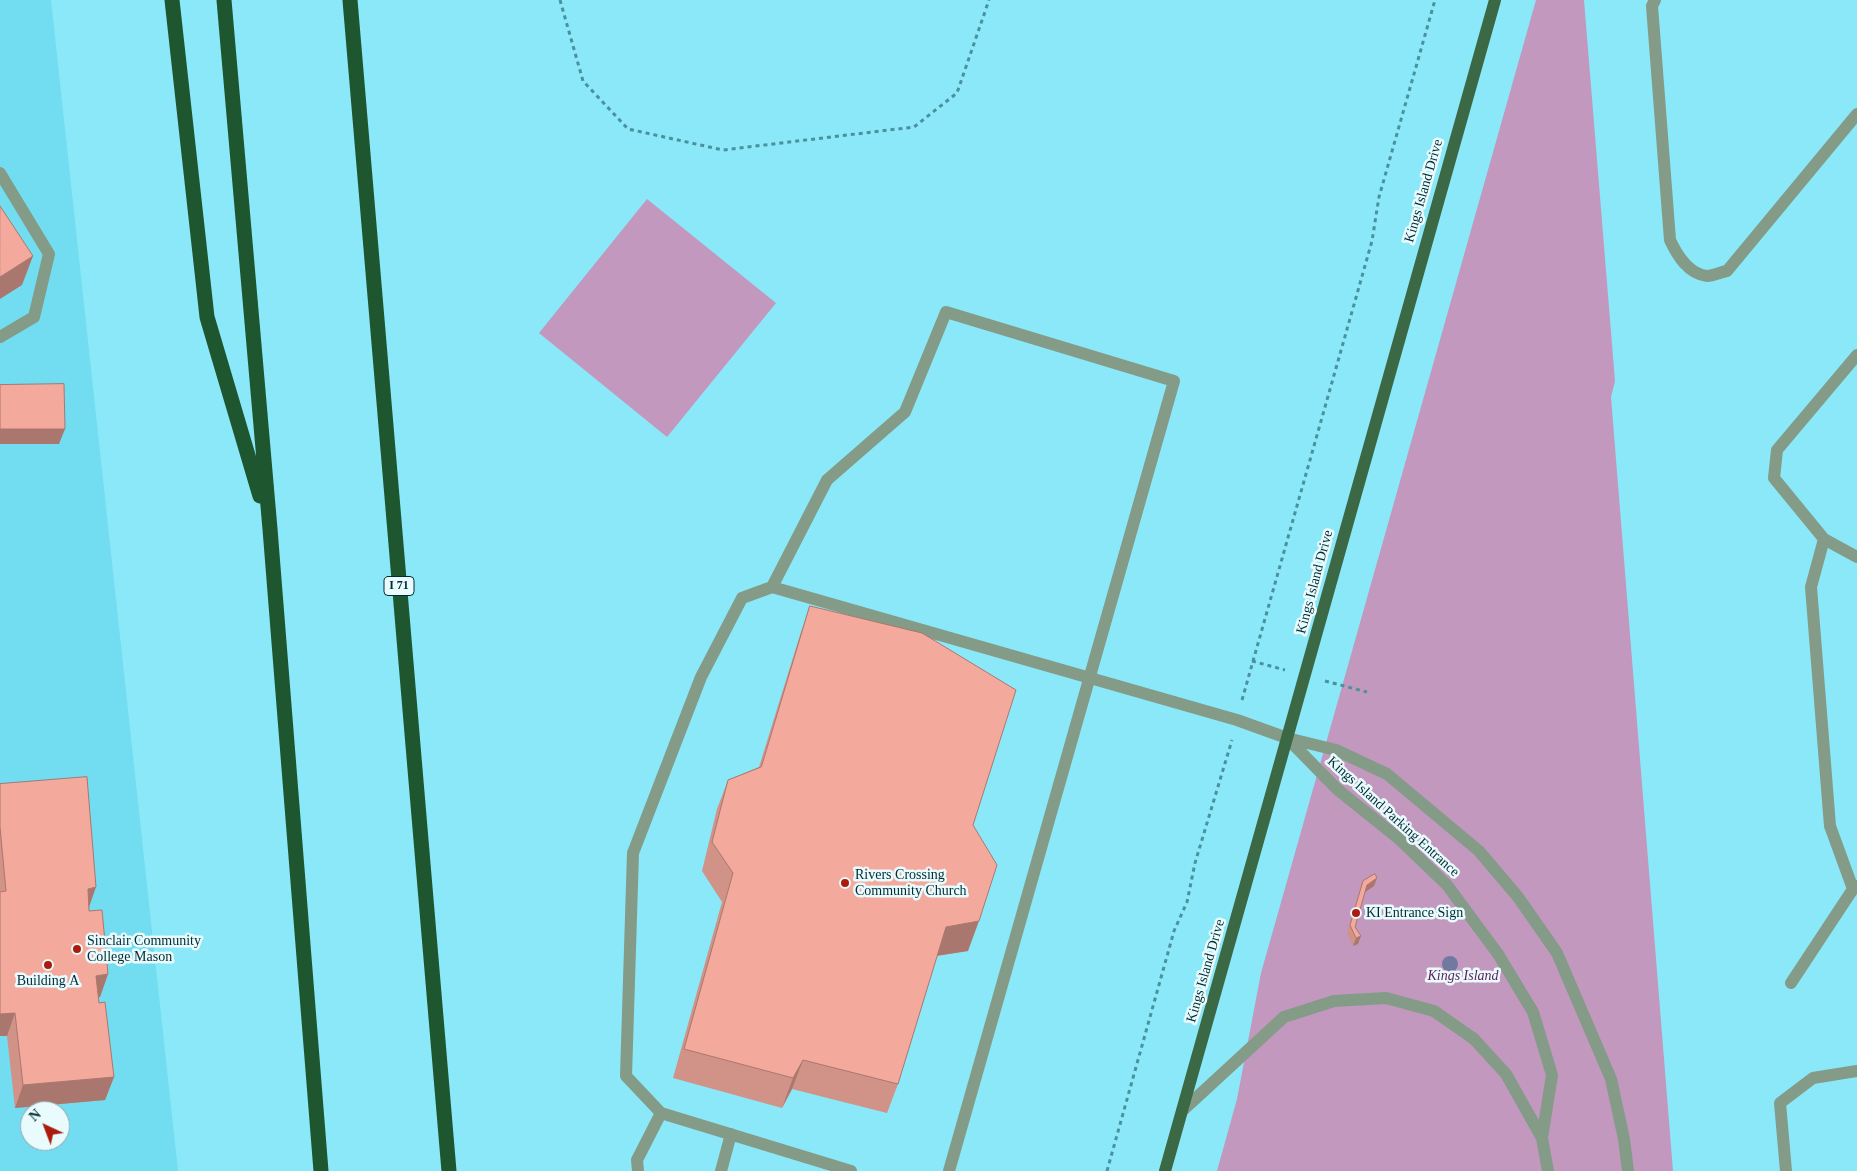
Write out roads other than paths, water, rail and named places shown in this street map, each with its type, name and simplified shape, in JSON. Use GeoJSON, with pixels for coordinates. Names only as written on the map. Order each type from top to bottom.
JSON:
{"type":"FeatureCollection","features":[{"type":"Feature","properties":{"kind":"highway"},"geometry":{"type":"LineString","coordinates":[[172,0],[207,317],[270,530]]}},
{"type":"Feature","properties":{"kind":"highway"},"geometry":{"type":"LineString","coordinates":[[224,0],[270,530],[321,1171]]}},
{"type":"Feature","properties":{"kind":"highway","name":"I 71"},"geometry":{"type":"LineString","coordinates":[[350,0],[449,1171]]}},
{"type":"Feature","properties":{"kind":"main road","name":"Kings Island Drive"},"geometry":{"type":"LineString","coordinates":[[1165,1171],[1494,0]]}},
{"type":"Feature","properties":{"kind":"lane"},"geometry":{"type":"LineString","coordinates":[[1655,0],[1652,6],[1670,240],[1678,256],[1692,270],[1707,276],[1727,271],[1857,114]]}},
{"type":"Feature","properties":{"kind":"lane"},"geometry":{"type":"LineString","coordinates":[[0,173],[49,254],[34,318],[0,337]]}},
{"type":"Feature","properties":{"kind":"lane"},"geometry":{"type":"LineString","coordinates":[[772,587],[827,480],[905,412],[946,312],[1174,381],[949,1171]]}},
{"type":"Feature","properties":{"kind":"lane"},"geometry":{"type":"LineString","coordinates":[[1857,355],[1777,450],[1774,478],[1824,540],[1857,557]]}},
{"type":"Feature","properties":{"kind":"lane"},"geometry":{"type":"LineString","coordinates":[[1791,982],[1855,887],[1830,826],[1811,587],[1824,540]]}},
{"type":"Feature","properties":{"kind":"lane"},"geometry":{"type":"LineString","coordinates":[[851,1171],[813,1165],[731,1134],[661,1113],[626,1076],[633,853],[700,677],[742,598],[772,587],[1237,720],[1287,738],[1336,750],[1387,774],[1479,851],[1518,897],[1557,953],[1591,1028],[1611,1079],[1624,1139],[1628,1171]]}},
{"type":"Feature","properties":{"kind":"lane","name":"Kings Island Parking Entrance"},"geometry":{"type":"LineString","coordinates":[[1287,738],[1337,789],[1398,838],[1447,885],[1498,954],[1533,1012],[1552,1075],[1542,1138],[1548,1171]]}},
{"type":"Feature","properties":{"kind":"lane"},"geometry":{"type":"LineString","coordinates":[[1182,1111],[1284,1018],[1334,1001],[1386,998],[1434,1011],[1474,1039],[1506,1074],[1542,1138]]}},
{"type":"Feature","properties":{"kind":"lane"},"geometry":{"type":"LineString","coordinates":[[1786,1171],[1780,1103],[1813,1078],[1857,1071]]}},
{"type":"Feature","properties":{"kind":"lane"},"geometry":{"type":"LineString","coordinates":[[638,1171],[637,1160],[661,1113]]}},
{"type":"Feature","properties":{"kind":"lane"},"geometry":{"type":"LineString","coordinates":[[721,1171],[731,1134]]}},
{"type":"Feature","properties":{"kind":"place","name":"Rivers Crossing Community Church"},"geometry":{"type":"Point","coordinates":[845,883]}},
{"type":"Feature","properties":{"kind":"place","name":"KI Entrance Sign"},"geometry":{"type":"Point","coordinates":[1356,913]}},
{"type":"Feature","properties":{"kind":"place","name":"Sinclair Community College Mason"},"geometry":{"type":"Point","coordinates":[77,949]}},
{"type":"Feature","properties":{"kind":"place","name":"Building A"},"geometry":{"type":"Point","coordinates":[48,965]}},
{"type":"Feature","properties":{"kind":"park label","name":"Kings Island"},"geometry":{"type":"Point","coordinates":[1463,976]}}]}
